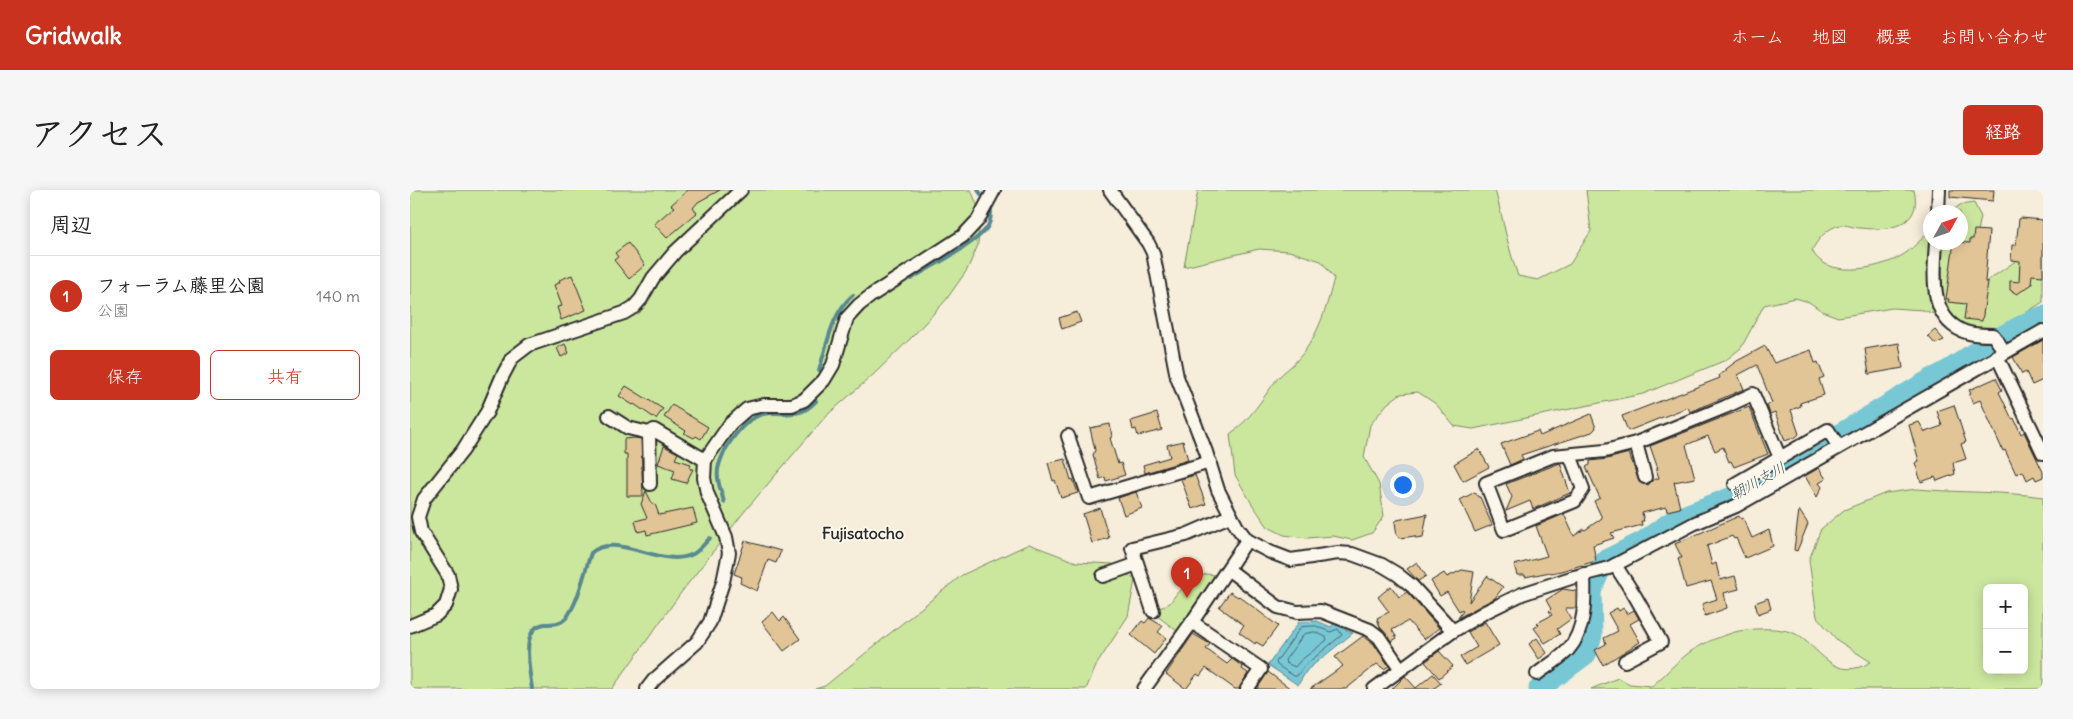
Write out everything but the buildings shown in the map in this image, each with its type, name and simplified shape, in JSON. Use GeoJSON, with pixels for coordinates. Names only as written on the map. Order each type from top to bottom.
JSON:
{"type":"FeatureCollection","features":[{"type":"Feature","properties":{"kind":"street"},"geometry":{"type":"LineString","coordinates":[[410,626],[436,615],[446,605],[451,589],[448,575],[421,532],[418,517],[424,499],[463,450],[487,412],[512,358],[529,345],[624,313],[634,307],[653,278],[675,252],[741,190]]}},
{"type":"Feature","properties":{"kind":"street"},"geometry":{"type":"LineString","coordinates":[[647,689],[654,680],[697,642],[710,622],[723,582],[729,553],[726,537],[707,493],[704,478],[705,460],[730,424],[747,410],[764,405],[792,405],[804,400],[824,380],[833,365],[847,318],[872,295],[963,236],[978,220],[994,190]]}},
{"type":"Feature","properties":{"kind":"street"},"geometry":{"type":"LineString","coordinates":[[1110,190],[1153,253],[1177,377],[1210,462],[1218,490],[1230,516],[1247,540],[1291,560],[1352,554],[1382,565],[1415,588],[1453,631]]}},
{"type":"Feature","properties":{"kind":"street"},"geometry":{"type":"LineString","coordinates":[[1938,205],[1939,190]]}},
{"type":"Feature","properties":{"kind":"street"},"geometry":{"type":"LineString","coordinates":[[1935,250],[1933,284],[1943,315],[1956,328],[1970,334],[1993,335],[2043,454]]}},
{"type":"Feature","properties":{"kind":"street"},"geometry":{"type":"LineString","coordinates":[[1374,689],[1400,668],[1484,612],[1522,594],[1612,567],[1696,523],[1736,506],[1838,446],[1880,425],[2001,352],[2043,331]]}},
{"type":"Feature","properties":{"kind":"street"},"geometry":{"type":"LineString","coordinates":[[1570,455],[1583,489],[1575,501],[1504,530],[1486,483],[1553,456],[1605,451],[1636,443],[1725,408],[1753,394],[1780,458]]}},
{"type":"Feature","properties":{"kind":"street"},"geometry":{"type":"LineString","coordinates":[[609,416],[628,428],[649,433],[654,430],[705,460]]}},
{"type":"Feature","properties":{"kind":"street"},"geometry":{"type":"LineString","coordinates":[[1735,484],[1828,430],[1838,446]]}},
{"type":"Feature","properties":{"kind":"street"},"geometry":{"type":"LineString","coordinates":[[649,433],[650,484]]}},
{"type":"Feature","properties":{"kind":"street"},"geometry":{"type":"LineString","coordinates":[[1068,436],[1088,498],[1210,462]]}},
{"type":"Feature","properties":{"kind":"street"},"geometry":{"type":"LineString","coordinates":[[1636,443],[1645,477]]}},
{"type":"Feature","properties":{"kind":"street"},"geometry":{"type":"LineString","coordinates":[[1153,611],[1132,548],[1186,535],[1230,516]]}},
{"type":"Feature","properties":{"kind":"street"},"geometry":{"type":"LineString","coordinates":[[1144,689],[1229,570],[1247,540]]}},
{"type":"Feature","properties":{"kind":"street"},"geometry":{"type":"LineString","coordinates":[[1104,576],[1138,564]]}},
{"type":"Feature","properties":{"kind":"street"},"geometry":{"type":"LineString","coordinates":[[1612,567],[1635,596],[1661,642],[1625,661]]}},
{"type":"Feature","properties":{"kind":"street"},"geometry":{"type":"LineString","coordinates":[[1229,570],[1278,607],[1297,612],[1322,611],[1370,630],[1379,636],[1400,668]]}},
{"type":"Feature","properties":{"kind":"street"},"geometry":{"type":"LineString","coordinates":[[1536,674],[1567,652],[1579,634],[1582,625],[1588,573]]}},
{"type":"Feature","properties":{"kind":"street"},"geometry":{"type":"LineString","coordinates":[[1192,622],[1261,669],[1247,689]]}},
{"type":"Feature","properties":{"kind":"green space"},"geometry":{"type":"Polygon","coordinates":[[[410,190],[971,190],[980,212],[978,245],[967,270],[946,300],[873,375],[826,416],[744,512],[683,590],[612,689],[410,689],[410,190]]]}},
{"type":"Feature","properties":{"kind":"green space"},"geometry":{"type":"Polygon","coordinates":[[[1198,190],[1495,190],[1518,276],[1538,280],[1570,264],[1591,231],[1586,190],[1914,190],[1915,202],[1913,212],[1901,224],[1882,229],[1840,225],[1823,234],[1812,250],[1818,259],[1828,265],[1852,269],[1866,268],[1891,261],[1909,251],[1923,238],[1923,250],[1968,250],[1968,205],[1960,205],[1974,203],[1981,217],[1978,231],[1981,285],[2020,258],[2043,253],[2043,302],[1995,332],[1981,331],[1923,310],[1892,308],[1838,317],[1822,311],[1809,302],[1795,298],[1764,305],[1741,348],[1726,360],[1643,394],[1473,429],[1454,426],[1436,404],[1418,392],[1400,394],[1387,404],[1370,425],[1364,457],[1379,484],[1384,516],[1372,533],[1352,540],[1333,536],[1307,538],[1284,535],[1268,527],[1235,475],[1230,434],[1250,415],[1277,379],[1297,361],[1312,340],[1321,320],[1334,278],[1321,261],[1289,251],[1259,249],[1184,267],[1198,190]]]}},
{"type":"Feature","properties":{"kind":"green space"},"geometry":{"type":"Polygon","coordinates":[[[1917,489],[2043,497],[2043,689],[1591,689],[1618,678],[1630,684],[1652,686],[1697,647],[1735,632],[1750,630],[1777,629],[1793,633],[1831,663],[1839,667],[1848,669],[1871,662],[1837,640],[1817,617],[1809,560],[1821,529],[1844,510],[1886,493],[1917,489]]]}},
{"type":"Feature","properties":{"kind":"green space"},"geometry":{"type":"Polygon","coordinates":[[[1029,544],[1076,562],[1113,564],[1135,580],[1128,616],[1097,664],[1086,689],[815,689],[825,686],[962,575],[1029,544]]]}},
{"type":"Feature","properties":{"kind":"green space"},"geometry":{"type":"Polygon","coordinates":[[[1206,574],[1217,575],[1177,631],[1152,612],[1170,603],[1177,593],[1190,582],[1206,574]]]}},
{"type":"Feature","properties":{"kind":"water"},"geometry":{"type":"Polygon","coordinates":[[[1317,621],[1331,627],[1335,622],[1346,626],[1345,630],[1353,633],[1307,670],[1298,685],[1268,665],[1299,622],[1317,621]]]}},
{"type":"Feature","properties":{"kind":"waterway"},"geometry":{"type":"LineString","coordinates":[[978,190],[981,194]]}},
{"type":"Feature","properties":{"kind":"waterway"},"geometry":{"type":"LineString","coordinates":[[911,279],[971,243],[986,229],[991,211]]}},
{"type":"Feature","properties":{"kind":"waterway"},"geometry":{"type":"LineString","coordinates":[[819,370],[835,320],[853,295]]}},
{"type":"Feature","properties":{"kind":"waterway","name":"朝川支川"},"geometry":{"type":"LineString","coordinates":[[1539,689],[1586,654],[1592,635],[1591,591],[1604,561],[1642,542],[1675,519],[1740,494],[1999,338],[2043,316]]}},
{"type":"Feature","properties":{"kind":"waterway"},"geometry":{"type":"LineString","coordinates":[[724,502],[718,479],[719,465],[725,450],[742,427],[763,414],[797,413],[803,411],[816,401]]}},
{"type":"Feature","properties":{"kind":"waterway"},"geometry":{"type":"LineString","coordinates":[[532,689],[528,662],[529,641],[532,633],[537,627],[545,624],[559,623],[566,618],[578,596],[591,553],[601,547],[613,546],[626,547],[654,555],[681,558],[696,552],[710,538]]}},
{"type":"Feature","properties":{"kind":"place","name":"フォーラム藤里公園"},"geometry":{"type":"Point","coordinates":[1187,598]}},
{"type":"Feature","properties":{"kind":"district","name":"Fujisatocho"},"geometry":{"type":"Point","coordinates":[863,533]}}]}
